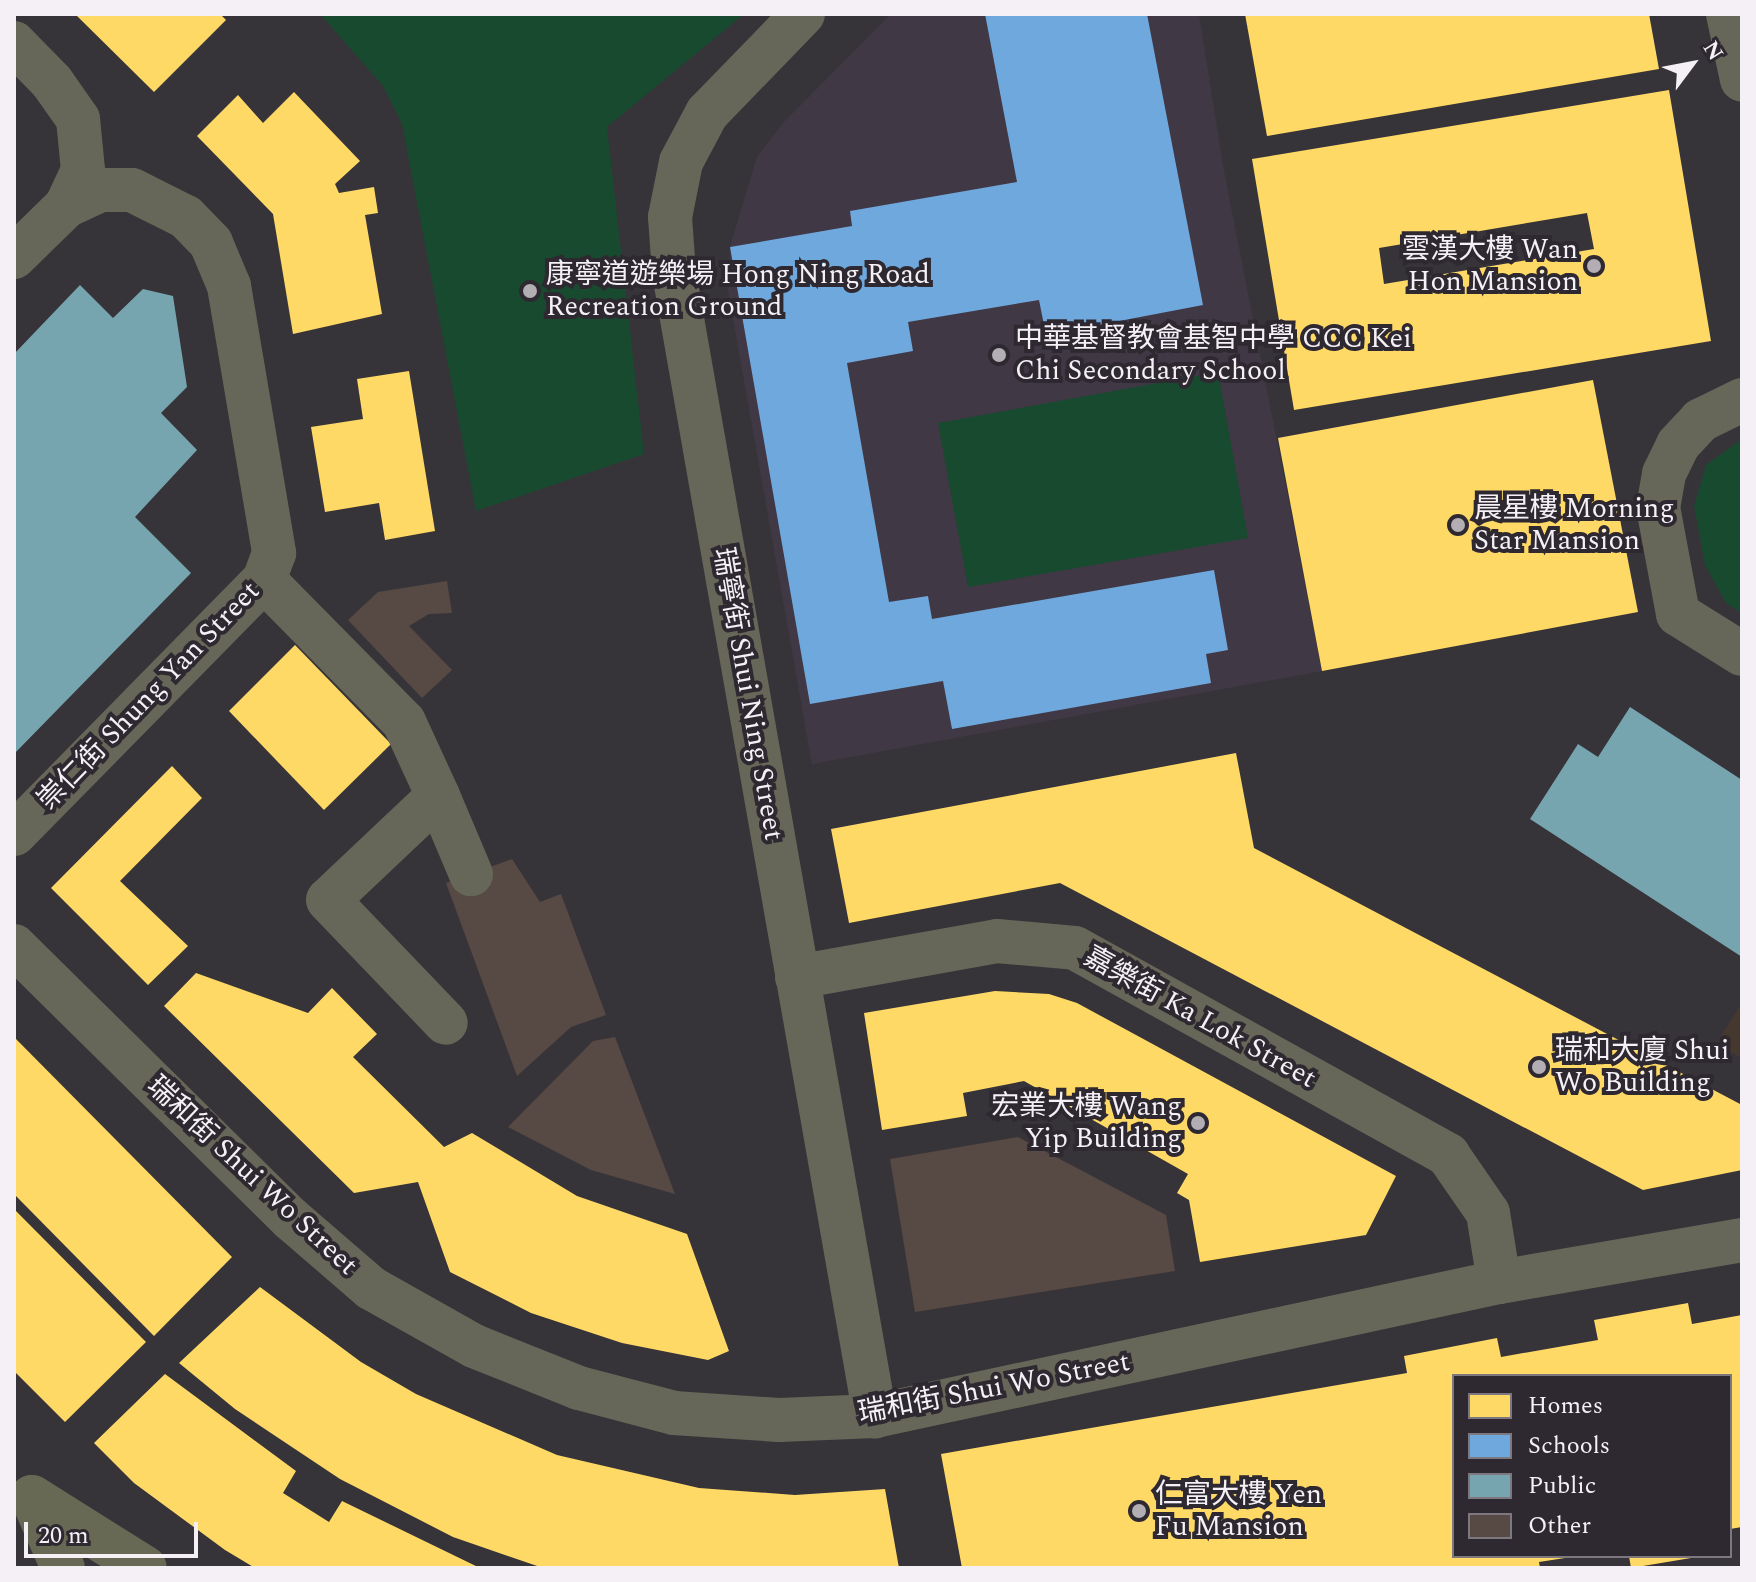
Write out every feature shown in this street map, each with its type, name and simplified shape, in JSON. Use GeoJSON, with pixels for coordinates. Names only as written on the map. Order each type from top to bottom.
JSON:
{"type":"FeatureCollection","features":[{"type":"Feature","properties":{"kind":"main road"},"geometry":{"type":"LineString","coordinates":[[23,1489],[63,1568]]}},
{"type":"Feature","properties":{"kind":"main road"},"geometry":{"type":"LineString","coordinates":[[23,1489],[79,1540],[101,1568]]}},
{"type":"Feature","properties":{"kind":"main road"},"geometry":{"type":"LineString","coordinates":[[23,1489],[145,1568]]}},
{"type":"Feature","properties":{"kind":"street","name":"瑞寧街 Shui Ning Street"},"geometry":{"type":"LineString","coordinates":[[803,14],[707,113],[681,162],[670,217],[674,273],[875,1416]]}},
{"type":"Feature","properties":{"kind":"street"},"geometry":{"type":"LineString","coordinates":[[1728,14],[1742,80]]}},
{"type":"Feature","properties":{"kind":"street"},"geometry":{"type":"LineString","coordinates":[[14,43],[52,82],[78,119],[83,170],[66,206],[14,257]]}},
{"type":"Feature","properties":{"kind":"street","name":"崇仁街 Shung Yan Street"},"geometry":{"type":"LineString","coordinates":[[14,834],[264,580],[274,553],[229,286],[211,243],[186,217],[132,190],[100,190],[66,206]]}},
{"type":"Feature","properties":{"kind":"street"},"geometry":{"type":"LineString","coordinates":[[1742,400],[1701,420],[1678,445],[1664,474],[1658,507],[1678,614],[1742,654]]}},
{"type":"Feature","properties":{"kind":"street"},"geometry":{"type":"LineString","coordinates":[[264,580],[404,722],[471,874]]}},
{"type":"Feature","properties":{"kind":"street"},"geometry":{"type":"LineString","coordinates":[[438,796],[328,900],[446,1023]]}},
{"type":"Feature","properties":{"kind":"street","name":"嘉樂街 Ka Lok Street"},"geometry":{"type":"LineString","coordinates":[[797,977],[997,941],[1075,948],[1448,1155],[1488,1213],[1499,1282]]}},
{"type":"Feature","properties":{"kind":"street","name":"瑞和街 Shui Wo Street"},"geometry":{"type":"LineString","coordinates":[[14,946],[291,1219],[371,1288],[474,1346],[579,1388],[674,1413],[779,1420],[875,1416],[1499,1282],[1742,1240]]}},
{"type":"Feature","properties":{"kind":"shaded area","name":"中華基督教會基智中學 CCC Kei Chi Secondary School"},"geometry":{"type":"Polygon","coordinates":[[[891,14],[1199,14],[1223,166],[1322,671],[812,764],[728,290],[730,247],[757,157],[784,122],[891,14]]]}},
{"type":"Feature","properties":{"kind":"shaded area"},"geometry":{"type":"Polygon","coordinates":[[[1742,1003],[1742,1058],[1716,1044],[1742,1003]]]}},
{"type":"Feature","properties":{"kind":"green space","name":"康寧道遊樂場 Hong Ning Road Recreation Ground"},"geometry":{"type":"Polygon","coordinates":[[[320,14],[744,14],[607,127],[644,454],[476,511],[402,124],[383,86],[320,14]]]}},
{"type":"Feature","properties":{"kind":"green space"},"geometry":{"type":"Polygon","coordinates":[[[1218,372],[1248,538],[968,587],[938,423],[1218,372]]]}},
{"type":"Feature","properties":{"kind":"green space"},"geometry":{"type":"Polygon","coordinates":[[[1742,439],[1742,613],[1726,603],[1705,565],[1694,506],[1706,465],[1742,439]]]}},
{"type":"Feature","properties":{"kind":"building: Homes"},"geometry":{"type":"Polygon","coordinates":[[[75,14],[220,14],[226,20],[154,92],[75,14]]]}},
{"type":"Feature","properties":{"kind":"building: Homes"},"geometry":{"type":"Polygon","coordinates":[[[1245,14],[1649,14],[1659,69],[1267,136],[1245,14]]]}},
{"type":"Feature","properties":{"kind":"building: Homes","name":"雲漢大樓 Wan Hon Mansion"},"geometry":{"type":"Polygon","coordinates":[[[1669,90],[1711,341],[1294,410],[1252,159],[1669,90]],[[1587,213],[1379,248],[1384,284],[1594,249],[1587,213]]]}},
{"type":"Feature","properties":{"kind":"building: Homes"},"geometry":{"type":"Polygon","coordinates":[[[294,92],[360,161],[335,184],[339,193],[374,187],[378,213],[365,215],[382,314],[293,334],[273,214],[197,136],[238,95],[263,123],[294,92]]]}},
{"type":"Feature","properties":{"kind":"building: Homes"},"geometry":{"type":"Polygon","coordinates":[[[409,371],[435,531],[385,540],[379,503],[325,512],[311,427],[363,419],[357,379],[409,371]]]}},
{"type":"Feature","properties":{"kind":"building: Homes","name":"晨星樓 Morning Star Mansion"},"geometry":{"type":"Polygon","coordinates":[[[1593,380],[1638,612],[1322,671],[1278,438],[1593,380]]]}},
{"type":"Feature","properties":{"kind":"building: Homes"},"geometry":{"type":"Polygon","coordinates":[[[295,645],[391,744],[324,810],[229,711],[295,645]]]}},
{"type":"Feature","properties":{"kind":"building: Homes"},"geometry":{"type":"Polygon","coordinates":[[[1236,753],[1254,848],[1742,1105],[1742,1170],[1643,1190],[1060,883],[849,923],[831,829],[1236,753]]]}},
{"type":"Feature","properties":{"kind":"building: Homes"},"geometry":{"type":"Polygon","coordinates":[[[172,766],[202,798],[120,881],[188,946],[148,985],[51,888],[172,766]]]}},
{"type":"Feature","properties":{"kind":"building: Homes"},"geometry":{"type":"Polygon","coordinates":[[[196,973],[308,1013],[332,988],[377,1034],[353,1057],[444,1147],[472,1133],[577,1196],[687,1234],[729,1351],[708,1360],[622,1343],[531,1313],[450,1272],[418,1182],[354,1193],[164,1006],[196,973]]]}},
{"type":"Feature","properties":{"kind":"building: Homes","name":"宏業大樓 Wang Yip Building"},"geometry":{"type":"Polygon","coordinates":[[[995,991],[1049,994],[1077,1003],[1396,1176],[1366,1235],[1200,1262],[1189,1200],[1177,1193],[1188,1174],[1024,1081],[963,1093],[967,1116],[882,1130],[864,1013],[995,991]]]}},
{"type":"Feature","properties":{"kind":"building: Homes"},"geometry":{"type":"Polygon","coordinates":[[[14,1037],[232,1257],[154,1336],[14,1194],[14,1037]]]}},
{"type":"Feature","properties":{"kind":"building: Homes"},"geometry":{"type":"Polygon","coordinates":[[[14,1209],[146,1342],[65,1422],[14,1371],[14,1209]]]}},
{"type":"Feature","properties":{"kind":"building: Homes"},"geometry":{"type":"Polygon","coordinates":[[[260,1287],[361,1362],[416,1394],[557,1455],[699,1488],[795,1495],[885,1489],[899,1568],[543,1568],[453,1537],[340,1479],[235,1409],[179,1363],[260,1287]]]}},
{"type":"Feature","properties":{"kind":"building: Homes"},"geometry":{"type":"Polygon","coordinates":[[[1688,1303],[1692,1324],[1742,1315],[1742,1527],[1732,1529],[1732,1374],[1452,1374],[1452,1558],[1565,1558],[1539,1562],[1540,1568],[962,1568],[941,1454],[1407,1373],[1404,1356],[1497,1338],[1501,1357],[1598,1340],[1594,1320],[1688,1303]]]}},
{"type":"Feature","properties":{"kind":"building: Homes"},"geometry":{"type":"Polygon","coordinates":[[[165,1374],[296,1471],[283,1493],[329,1522],[342,1501],[480,1568],[255,1568],[225,1550],[134,1483],[94,1443],[165,1374]]]}},
{"type":"Feature","properties":{"kind":"building: Homes"},"geometry":{"type":"Polygon","coordinates":[[[1629,1558],[1691,1558],[1631,1568],[1629,1558]]]}},
{"type":"Feature","properties":{"kind":"building: Schools"},"geometry":{"type":"Polygon","coordinates":[[[985,14],[1147,14],[1203,305],[1046,335],[1039,300],[908,322],[913,351],[847,363],[889,602],[928,596],[932,619],[1214,570],[1228,650],[1206,654],[1211,683],[952,729],[943,681],[810,704],[730,247],[852,226],[850,211],[1017,182],[985,14]]]}},
{"type":"Feature","properties":{"kind":"building: Public"},"geometry":{"type":"Polygon","coordinates":[[[80,285],[113,318],[143,289],[173,296],[187,387],[161,413],[197,450],[135,517],[191,573],[14,754],[14,354],[80,285]]]}},
{"type":"Feature","properties":{"kind":"building: Public"},"geometry":{"type":"Polygon","coordinates":[[[1630,707],[1742,780],[1742,957],[1530,819],[1578,744],[1598,757],[1630,707]]]}},
{"type":"Feature","properties":{"kind":"building: Other"},"geometry":{"type":"Polygon","coordinates":[[[447,581],[452,613],[429,614],[409,626],[452,670],[422,698],[348,620],[378,592],[447,581]]]}},
{"type":"Feature","properties":{"kind":"building: Other"},"geometry":{"type":"Polygon","coordinates":[[[512,859],[540,902],[561,894],[606,1015],[571,1027],[517,1076],[446,883],[512,859]]]}},
{"type":"Feature","properties":{"kind":"building: Other"},"geometry":{"type":"Polygon","coordinates":[[[615,1037],[675,1194],[591,1170],[508,1127],[593,1041],[615,1037]]]}},
{"type":"Feature","properties":{"kind":"building: Other"},"geometry":{"type":"Polygon","coordinates":[[[1018,1137],[1166,1215],[1175,1271],[915,1312],[890,1159],[1018,1137]]]}},
{"type":"Feature","properties":{"kind":"place","name":"雲漢大樓 Wan Hon Mansion"},"geometry":{"type":"Point","coordinates":[1594,266]}},
{"type":"Feature","properties":{"kind":"place","name":"康寧道遊樂場 Hong Ning Road Recreation Ground"},"geometry":{"type":"Point","coordinates":[530,291]}},
{"type":"Feature","properties":{"kind":"place","name":"中華基督教會基智中學 CCC Kei Chi Secondary School"},"geometry":{"type":"Point","coordinates":[999,355]}},
{"type":"Feature","properties":{"kind":"place","name":"晨星樓 Morning Star Mansion"},"geometry":{"type":"Point","coordinates":[1458,525]}},
{"type":"Feature","properties":{"kind":"place","name":"瑞和大廈 Shui Wo Building"},"geometry":{"type":"Point","coordinates":[1539,1067]}},
{"type":"Feature","properties":{"kind":"place","name":"宏業大樓 Wang Yip Building"},"geometry":{"type":"Point","coordinates":[1198,1123]}},
{"type":"Feature","properties":{"kind":"place","name":"仁富大樓 Yen Fu Mansion"},"geometry":{"type":"Point","coordinates":[1139,1511]}}]}
